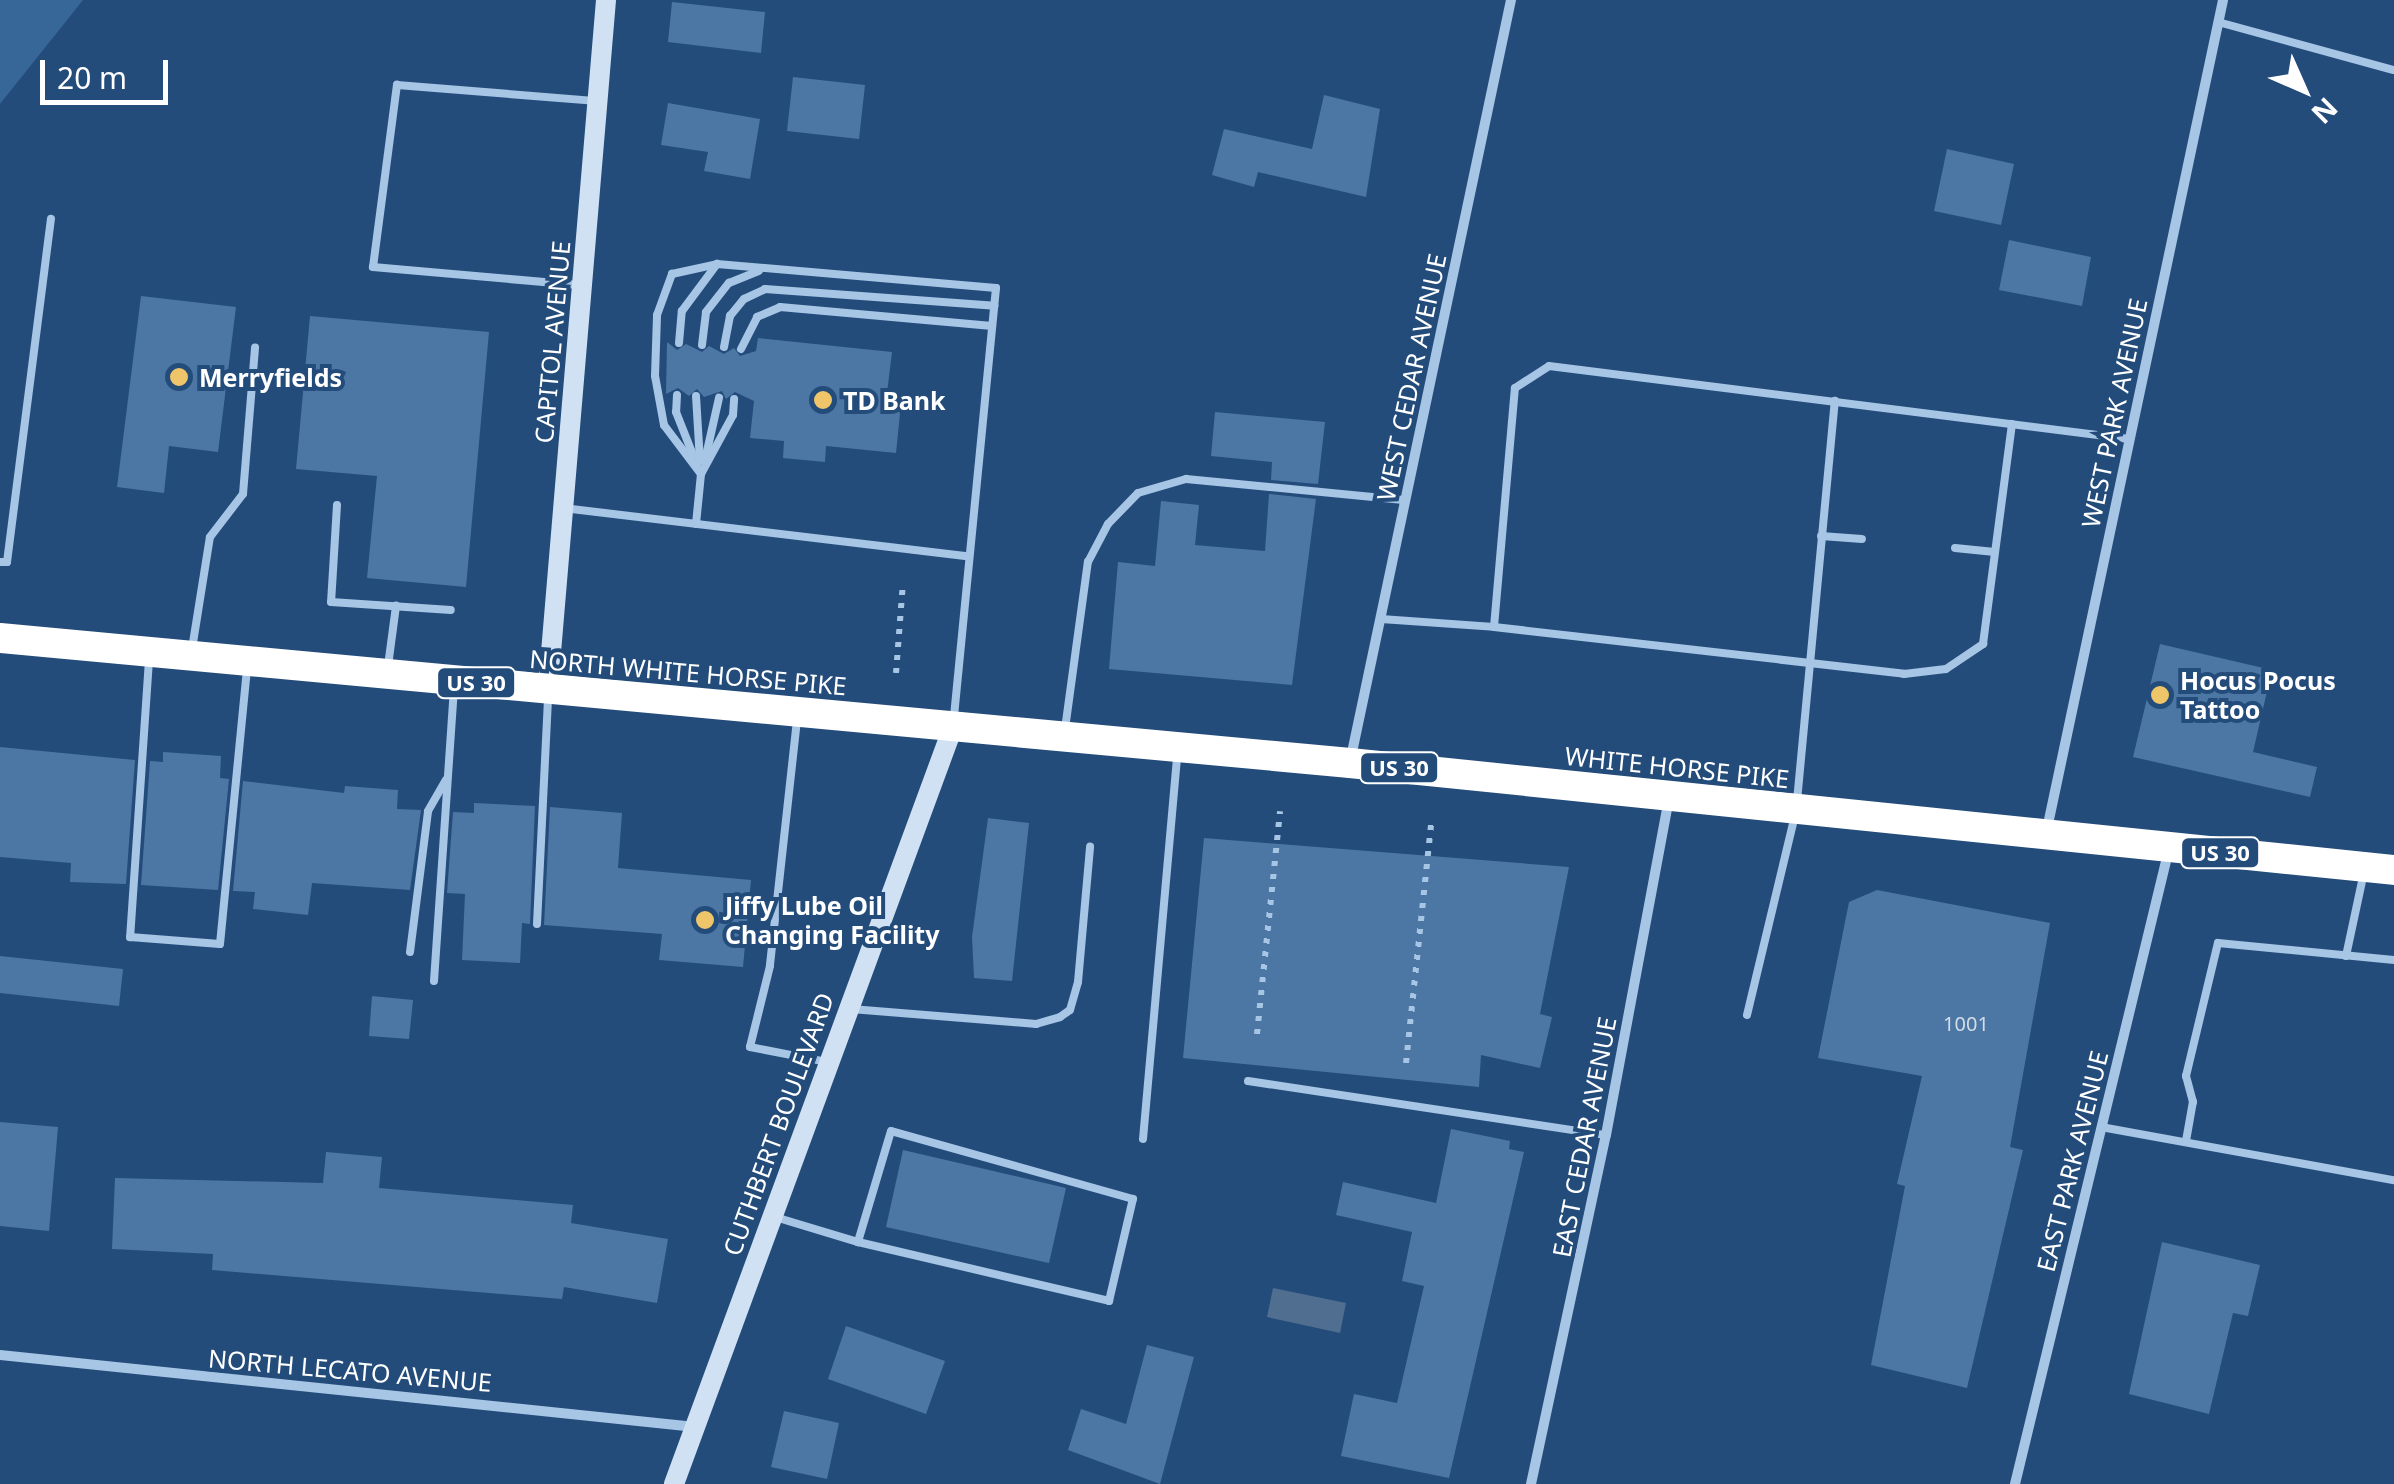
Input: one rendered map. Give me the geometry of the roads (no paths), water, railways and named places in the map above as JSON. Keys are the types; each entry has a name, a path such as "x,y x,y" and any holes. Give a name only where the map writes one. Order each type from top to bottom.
{"highway":[{"name":"NORTH WHITE HORSE PIKE","path":"0,638 953,727"},
{"name":"WHITE HORSE PIKE","path":"953,727 1350,763 2379,868"}],"main road":[{"name":"CAPITOL AVENUE","path":"548,688 606,0"},
{"name":"CUTHBERT BOULEVARD","path":"674,1484 953,727"}],"street":[{"name":"WEST CEDAR AVENUE","path":"1350,763 1511,0"},
{"name":"WEST PARK AVENUE","path":"2046,835 2223,0"},
{"name":"EAST CEDAR AVENUE","path":"1531,1484 1606,1135 1669,796"},
{"name":"EAST PARK AVENUE","path":"2015,1484 2169,848"},
{"name":"NORTH LECATO AVENUE","path":"0,1355 695,1427"}],"lane":[{"path":"2218,22 2394,70"},
{"path":"582,286 374,267 397,85 598,102"},
{"path":"0,562 7,562 51,219"},
{"path":"679,343 682,311 717,264"},
{"path":"701,474 664,425 658,406 657,316 672,274 717,264 996,288 953,727"},
{"path":"702,346 706,312 728,283 763,270"},
{"path":"724,348 730,316 744,299 765,289 994,306"},
{"path":"740,349 757,317 780,306 992,326"},
{"path":"190,657 210,537 243,494 255,347"},
{"path":"1494,627 1515,388 1528,374 1573,367 2129,439"},
{"path":"677,394 676,412 701,474"},
{"path":"696,396 701,474"},
{"path":"696,524 701,474 718,398"},
{"path":"701,474 734,414 734,400"},
{"path":"1747,1014 1796,810 1835,401"},
{"path":"1381,619 1494,627 1904,674 1946,669 1967,659 1983,644 2012,424"},
{"path":"1065,736 1088,562 1108,524 1138,493 1186,479 1406,500"},
{"path":"336,505 331,602 451,610"},
{"path":"563,508 967,556"},
{"path":"1822,536 1862,539"},
{"path":"1956,548 1995,552"},
{"path":"387,676 396,606"},
{"path":"150,654 130,937 220,944 247,662"},
{"path":"434,981 454,682"},
{"path":"537,924 550,750 548,688"},
{"path":"798,712 770,966 750,1047 827,1062"},
{"path":"1143,1139 1178,747"},
{"path":"410,952 428,811 448,776"},
{"path":"847,1008 1036,1024 1060,1017 1070,1010 1078,982 1090,847"},
{"path":"2346,956 2379,868"},
{"path":"2186,1140 2193,1102 2186,1076 2218,943 2394,960"},
{"path":"1248,1081 1606,1135"},
{"path":"2101,1127 2394,1180"},
{"path":"771,1216 858,1242 1109,1302 1133,1199 891,1131 858,1242"}],"place":[{"name":"Merryfields","path":"179,377"},
{"name":"TD Bank","path":"823,400"},
{"name":"Hocus Pocus Tattoo","path":"2160,695"},
{"name":"Jiffy Lube Oil Changing Facility","path":"705,920"}]}
